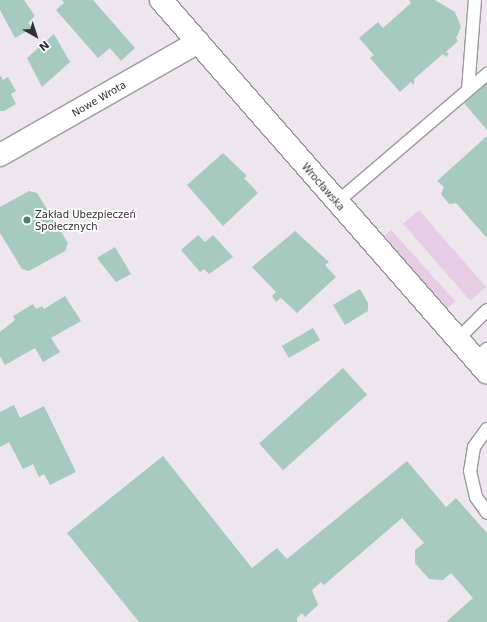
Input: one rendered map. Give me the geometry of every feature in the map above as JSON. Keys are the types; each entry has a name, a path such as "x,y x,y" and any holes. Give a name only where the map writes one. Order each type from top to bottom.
{"street":[{"name":"Wrocławska","path":"161,0 336,203 457,340 483,360"},
{"name":"Nowe Wrota","path":"0,155 198,42"}],"lane":[{"path":"468,90 475,0"},
{"path":"336,203 487,74"},
{"path":"457,340 487,310"},
{"path":"487,430 474,447 470,471 476,497 487,513"}],"shaded area":[{"path":"419,210 486,287 470,301 403,224"},
{"path":"391,230 455,301 447,309 383,237"}],"building":[{"path":"0,0 24,0 35,16 28,23 32,28 15,38 0,10"},
{"path":"62,0 93,0 135,48 121,61 110,48 98,58 56,10 64,3"},
{"path":"409,0 435,0 455,12 461,27 456,38 458,41 446,52 449,54 446,57 443,54 414,79 414,85 411,82 400,92 370,58 374,55 359,38 378,22 383,28 411,3"},
{"path":"54,34 70,62 42,87 27,58"},
{"path":"0,75 3,80 8,77 16,91 11,94 16,104 4,111 0,111"},
{"path":"487,83 487,130 464,103"},
{"path":"487,136 487,238 456,203 449,204 441,194 444,187 437,181"},
{"path":"223,153 247,176 244,178 258,193 223,226 187,185"},
{"name":"Zakład Ubezpieczeń Społecznych","path":"29,191 37,193 68,243 65,251 29,271 22,269 0,233 0,207"},
{"path":"295,231 329,262 325,265 336,277 297,313 281,298 276,302 272,296 276,292 252,267"},
{"path":"198,235 205,242 213,235 233,257 209,274 204,269 200,272 181,250"},
{"path":"115,247 131,274 116,282 97,258"},
{"path":"360,289 368,303 368,311 345,325 333,305"},
{"path":"65,296 81,321 51,338 60,352 43,362 35,348 5,365 0,356 0,332 15,320 13,316 33,304 36,309 42,306 44,309"},
{"path":"313,328 320,340 289,358 282,346"},
{"path":"343,368 367,395 283,470 259,444"},
{"path":"14,405 20,418 44,406 76,472 50,485 44,474 39,477 33,464 23,469 9,442 0,447 0,412"},
{"path":"163,456 252,568 277,548 287,559 407,461 446,507 456,498 487,533 487,622 446,622 473,598 451,573 443,580 429,579 415,563 415,550 424,543 402,518 324,585 321,582 312,590 318,605 305,617 302,613 297,618 297,622 139,622 67,533"}],"place":[{"name":"Zakład Ubezpieczeń Społecznych","path":"27,220"}]}
